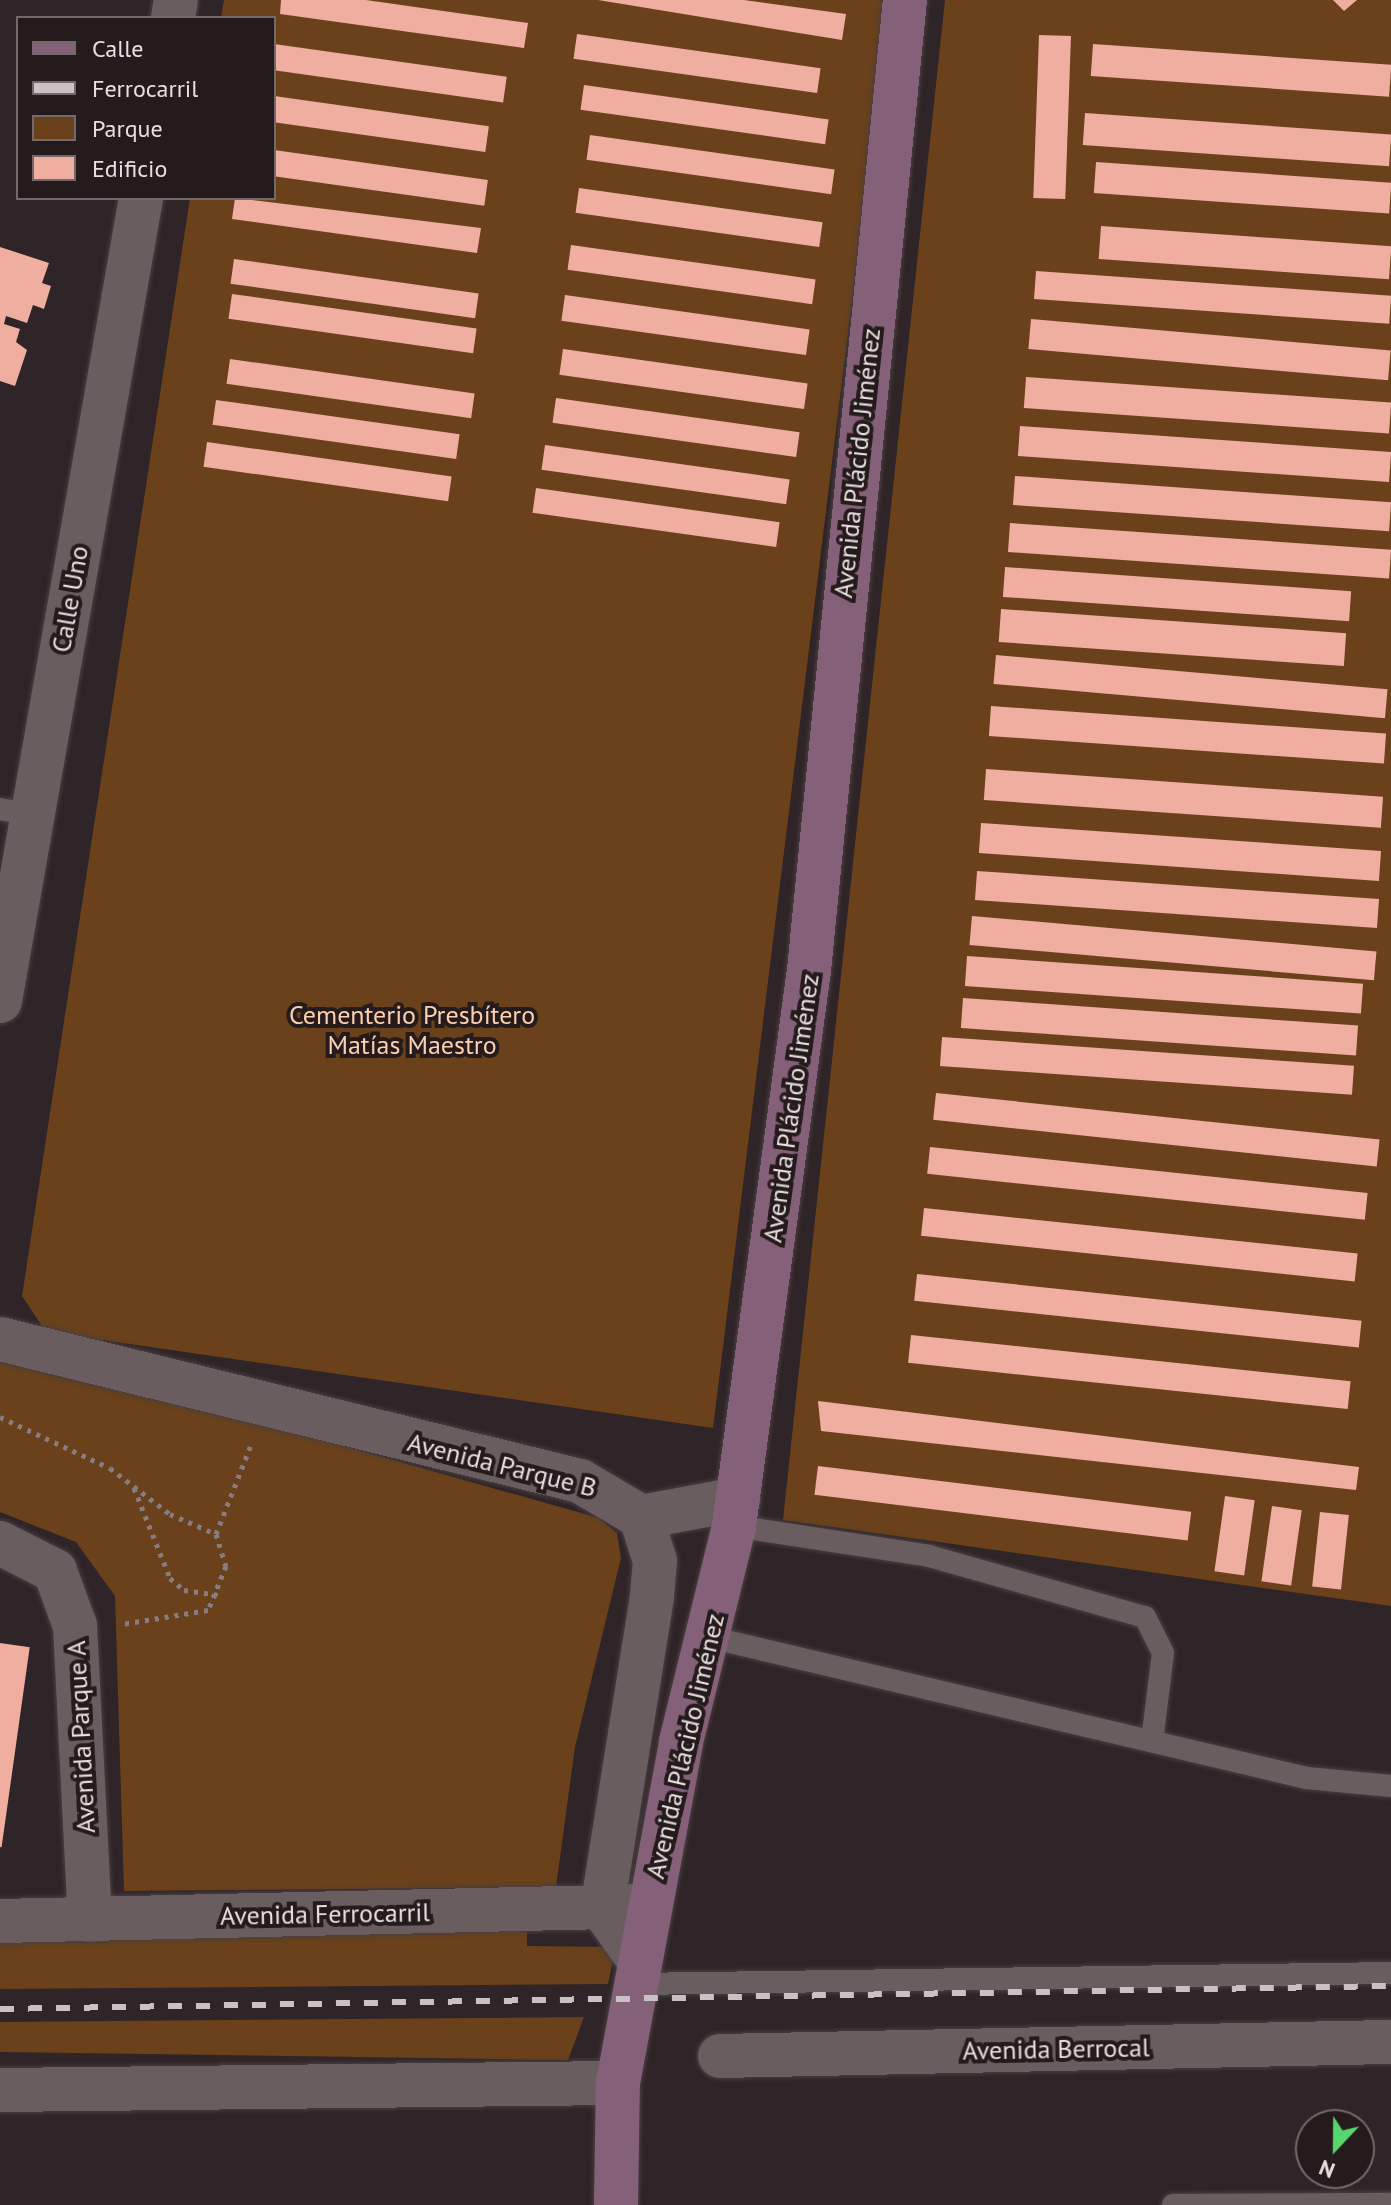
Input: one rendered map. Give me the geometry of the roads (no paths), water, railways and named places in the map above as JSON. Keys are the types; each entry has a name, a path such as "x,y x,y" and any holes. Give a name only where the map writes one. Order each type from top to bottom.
{"main road":[{"name":"Avenida Plácido Jiménez","path":"616,2205 618,2083 650,1906 736,1512 809,970 905,0"}],"street":[{"name":"Calle Uno","path":"0,1001 16,812 141,200"},
{"name":"Avenida Parque B","path":"0,1339 580,1481 641,1517"},
{"path":"637,1972 602,1908 652,1597 655,1561 641,1517 736,1512"},
{"name":"Avenida Parque A","path":"0,1543 55,1571 75,1626 90,1920"},
{"name":"Avenida Ferrocarril","path":"0,1921 650,1906"},
{"name":"Avenida Berrocal","path":"720,2056 1391,2042"},
{"path":"0,2090 618,2083"}],"lane":[{"path":"736,1512 929,1556 1145,1617 1163,1653 1152,1741"},
{"path":"709,1637 1307,1778 1391,1786"},
{"path":"637,1972 1391,1973"},
{"path":"1173,2205 1391,2204"}],"railway":[{"path":"0,2009 1391,1986"}],"park label":[{"name":"Cementerio Presbítero Matías Maestro","path":"412,1030"}]}
